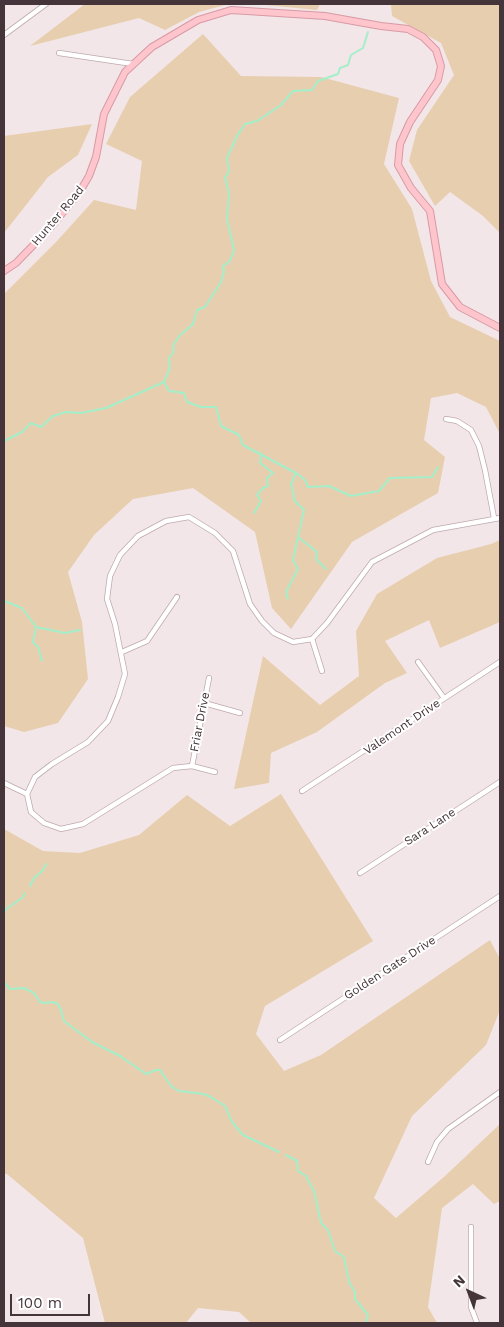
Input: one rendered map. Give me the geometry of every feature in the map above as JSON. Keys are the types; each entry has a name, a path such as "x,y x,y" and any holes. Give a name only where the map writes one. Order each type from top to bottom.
{"street":[{"path":"4,35 46,4"},
{"name":"Hunter Road","path":"4,271 16,263 50,228 79,193 89,176 96,157 104,114 125,72 152,47 198,20 231,7 325,16 381,26 408,28 423,37 436,50 441,66 438,80 410,122 400,144 398,164 411,188 430,211 442,284 460,307 500,328"},
{"path":"59,52 133,64"},
{"path":"446,419 457,421 471,430 479,446 494,518"},
{"path":"215,772 192,766 173,768 83,824 61,829 44,823 31,812 27,794 35,777 88,742 108,722 118,698 125,674 122,652 108,600 110,576 120,555 138,536 166,521 189,517 215,533 233,551 250,604 262,621 274,633 293,642 312,639 327,623 372,562 433,530 500,518"},
{"path":"122,652 147,642 177,597"},
{"path":"312,639 322,671"},
{"path":"418,662 444,698"},
{"name":"Valemont Drive","path":"302,791 500,662"},
{"name":"Friar Drive","path":"192,766 208,678"},
{"path":"204,703 240,713"},
{"name":"Sara Lane","path":"360,873 500,782"},
{"path":"4,783 27,794"},
{"name":"Golden Gate Drive","path":"280,1040 500,896"},
{"path":"428,1162 437,1142 448,1130 500,1092"},
{"path":"471,1227 471,1307 477,1323"}],"shaded area":[{"path":"85,4 229,4 199,12 165,30 139,18 30,46"},
{"path":"255,4 320,4 317,10"},
{"path":"391,4 500,4 500,233 483,216 450,192 435,206 409,161 417,130 454,75 441,43 392,16"},
{"path":"203,34 241,76 321,77 399,98 384,164 412,209 431,281 450,317 500,341 500,434 486,407 457,393 431,398 424,440 445,457 438,493 352,542 291,629 272,608 255,532 193,488 133,499 94,535 68,572 82,622 88,679 58,723 24,732 4,726 4,294 57,241 94,200 136,210 142,161 106,144 130,97"},
{"path":"92,124 78,155 48,177 4,233 4,136"},
{"path":"500,540 500,622 440,648 429,620 385,641 407,673 385,683 317,732 271,753 269,783 234,789 263,656 320,705 359,676 356,631 377,594 437,558"},
{"path":"281,794 373,941 265,1006 256,1034 284,1071 321,1055 490,940 500,959 500,1010 486,1045 412,1116 374,1198 396,1218 445,1176 500,1124 500,1201 494,1204 473,1184 442,1208 428,1307 437,1323 251,1323 239,1312 198,1308 186,1323 105,1323 83,1238 7,1174 4,1174 4,829 43,851 80,853 139,835 187,795 230,826"}],"waterway":[{"path":"4,441 22,432 31,423 41,427 53,416 66,412 81,413 106,408 164,382 170,368 169,358 173,353 174,344 180,335 193,324 197,310 205,307 221,282 224,272 223,266 230,261 234,250 227,219 229,193 225,178 229,171 227,158 237,136 245,124 257,121 281,105 293,91 312,90 318,81 338,74 340,68 348,65 351,55 363,48 368,32"},
{"path":"164,382 169,391 184,393 187,402 201,407 216,407 221,426 239,435 243,445 296,473 291,484 295,501 304,510 293,560 298,569 286,592 288,599"},
{"path":"254,513 261,501 257,495 263,488 268,486 267,478 273,473 260,463 261,453"},
{"path":"296,473 305,480 308,487 329,486 351,496 379,491 390,478 432,477 438,467"},
{"path":"298,537 317,552 316,559 326,569"},
{"path":"4,601 22,608 36,627 33,642 38,647 42,661"},
{"path":"36,627 65,633 80,630"},
{"path":"30,886 46,864"},
{"path":"4,913 6,909 22,898 25,893"},
{"path":"4,982 10,989 24,988 34,993 40,1002 58,1004 64,1021 92,1042 120,1056 146,1074 160,1070 171,1086 179,1091 204,1094 211,1097 225,1106 232,1122 243,1135 279,1152"},
{"path":"286,1155 297,1161 298,1171 306,1176 314,1191 321,1223 328,1230 335,1251 344,1257 349,1282 355,1292 355,1299 368,1315 366,1323"}]}
